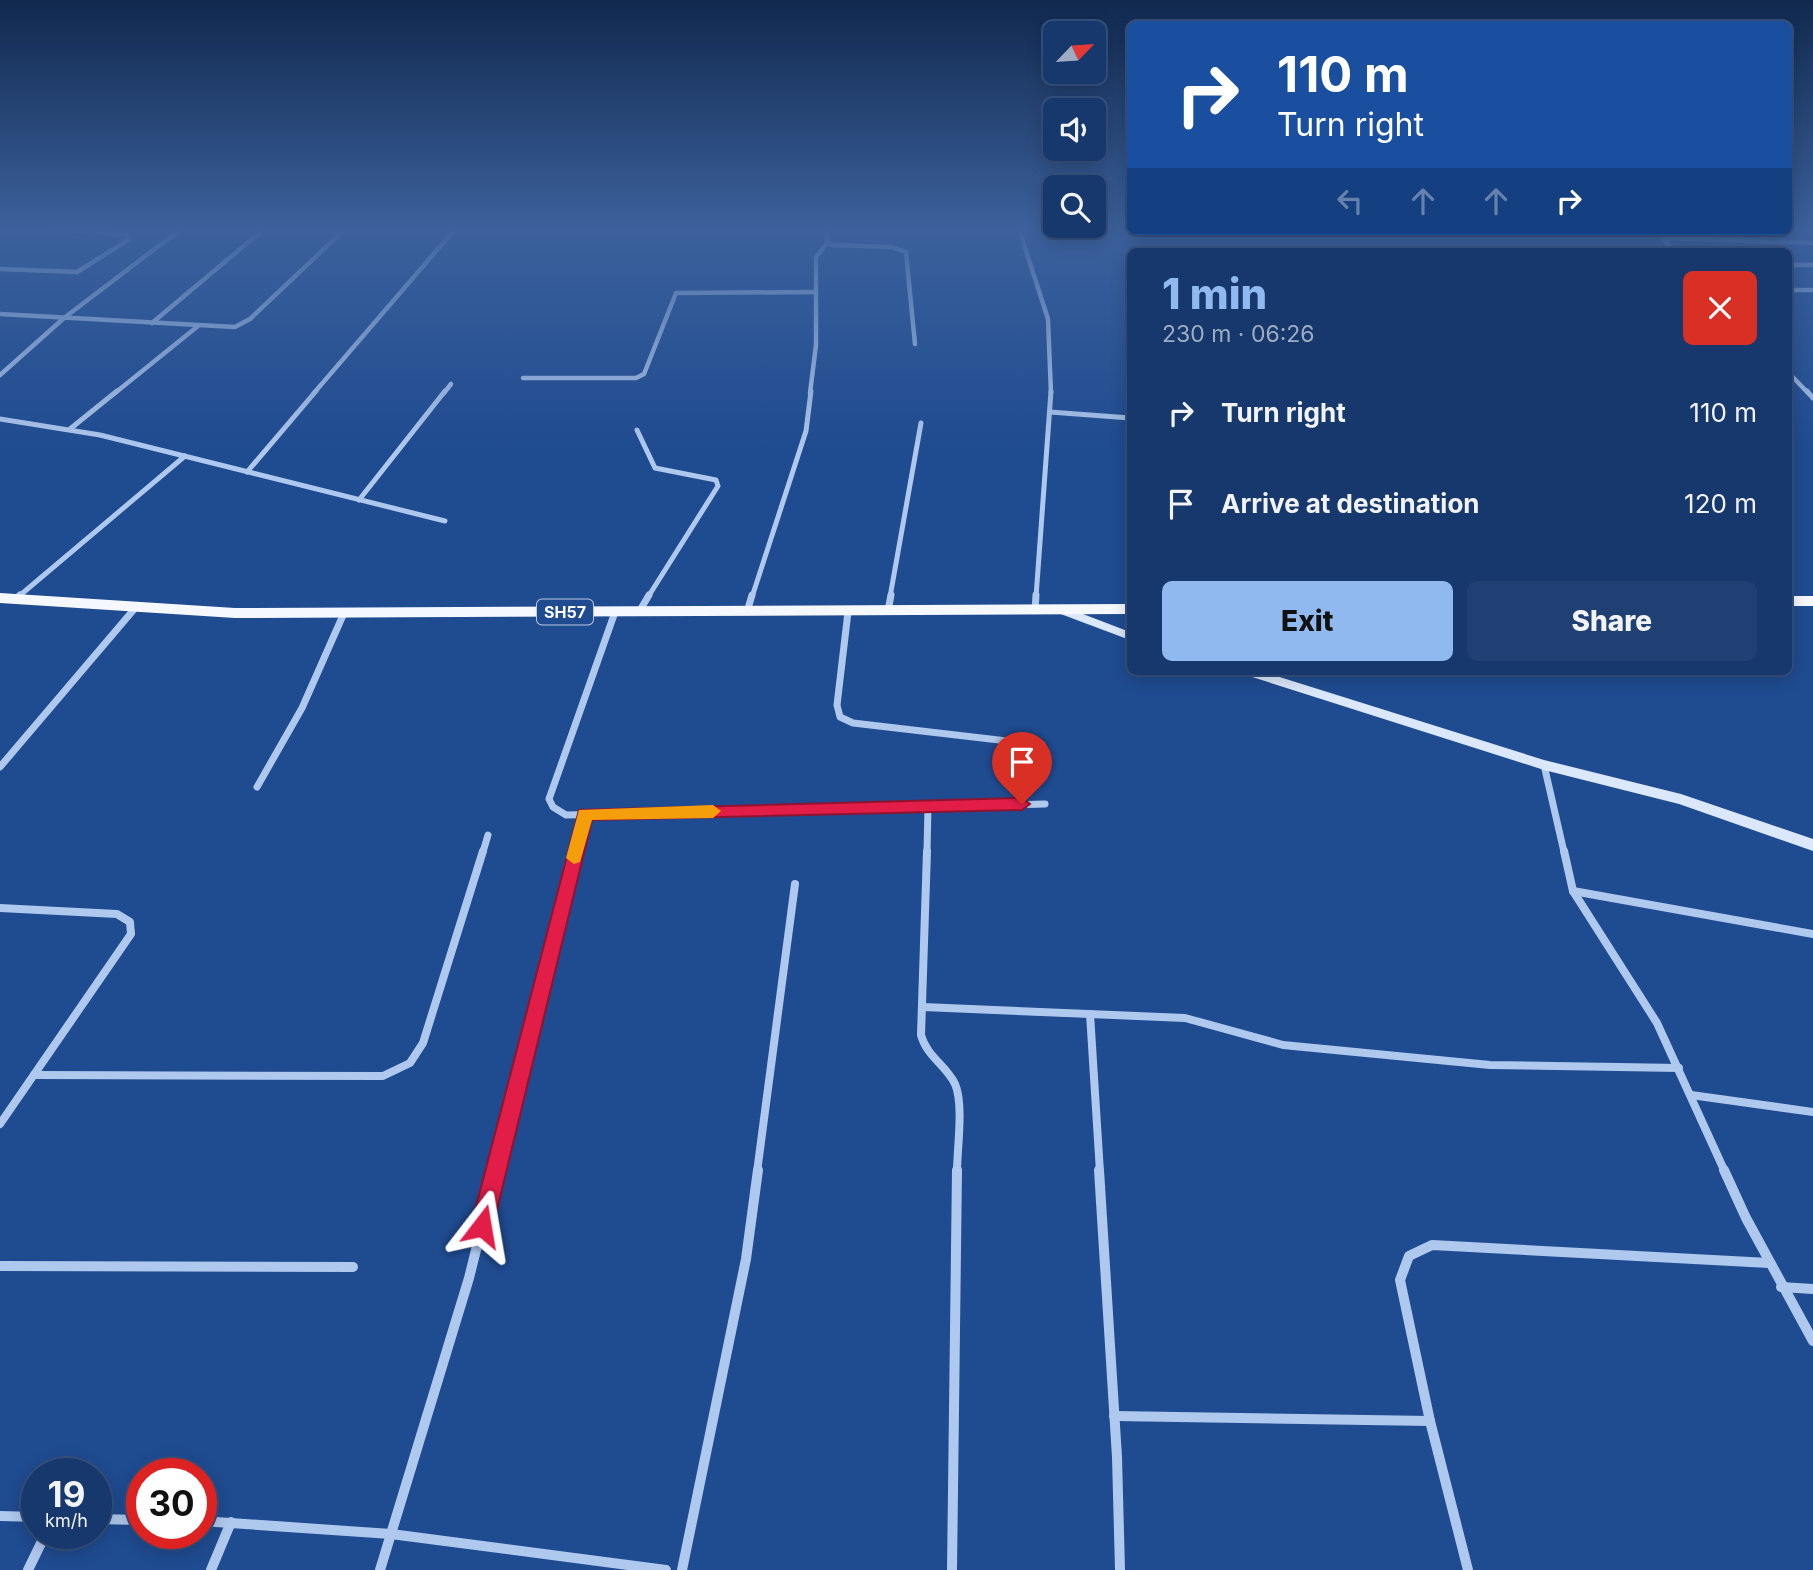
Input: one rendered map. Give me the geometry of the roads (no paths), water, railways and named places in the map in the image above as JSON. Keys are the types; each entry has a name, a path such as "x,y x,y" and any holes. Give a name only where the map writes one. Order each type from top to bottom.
{"main road":[{"name":"SH57","path":"8,599 234,613 1127,609"},
{"path":"1792,601 1813,601"}],"street":[{"path":"0,375 85,302"},
{"path":"152,323 177,302"},
{"path":"0,314 227,327 243,323 265,302"},
{"path":"247,472 392,302"},
{"path":"523,378 636,378 644,374 672,302"},
{"path":"747,612 803,448 816,345 815,302"},
{"path":"911,302 915,344"},
{"path":"1035,610 1050,412 1050,331 1044,302"},
{"path":"70,429 198,326"},
{"path":"1792,376 1813,398"},
{"path":"359,500 451,384"},
{"path":"1050,412 1127,418"},
{"path":"0,419 70,429 445,521"},
{"path":"888,612 921,422"},
{"path":"638,430 654,468 709,478 716,480 718,486 639,612"},
{"path":"8,599 185,456"},
{"path":"0,767 136,607"},
{"path":"1062,610 1127,635"},
{"path":"257,787 302,708 344,612"},
{"path":"615,612 549,799 552,807 566,815 1045,804"},
{"path":"848,612 837,705 840,716 853,723 1042,745"},
{"path":"1259,675 1544,765 1681,799 1813,845"},
{"path":"1544,765 1573,891 1643,998 1679,1068 1769,1263 1813,1341"},
{"path":"928,806 923,1048 928,1058 948,1072 958,1094 952,1570"},
{"path":"380,1570 470,1278 585,814"},
{"path":"34,1075 383,1076 410,1063 423,1043 488,835"},
{"path":"682,1570 746,1259 795,884"},
{"path":"1573,891 1813,934"},
{"path":"0,908 117,914 130,922 131,934 0,1125"},
{"path":"923,1007 1185,1018 1283,1045 1490,1065 1679,1068"},
{"path":"1090,1013 1114,1416 1120,1570"},
{"path":"1691,1095 1813,1112"},
{"path":"1468,1570 1430,1420 1400,1280 1401,1264 1412,1250 1432,1245 1769,1263"},
{"path":"0,1266 353,1267"},
{"path":"1782,1287 1813,1289"},
{"path":"1114,1416 1430,1420"},
{"path":"0,1516 21,1517"},
{"path":"217,1522 391,1534 582,1565 666,1570"},
{"path":"211,1570 231,1522"},
{"path":"28,1570 38,1549"}]}
